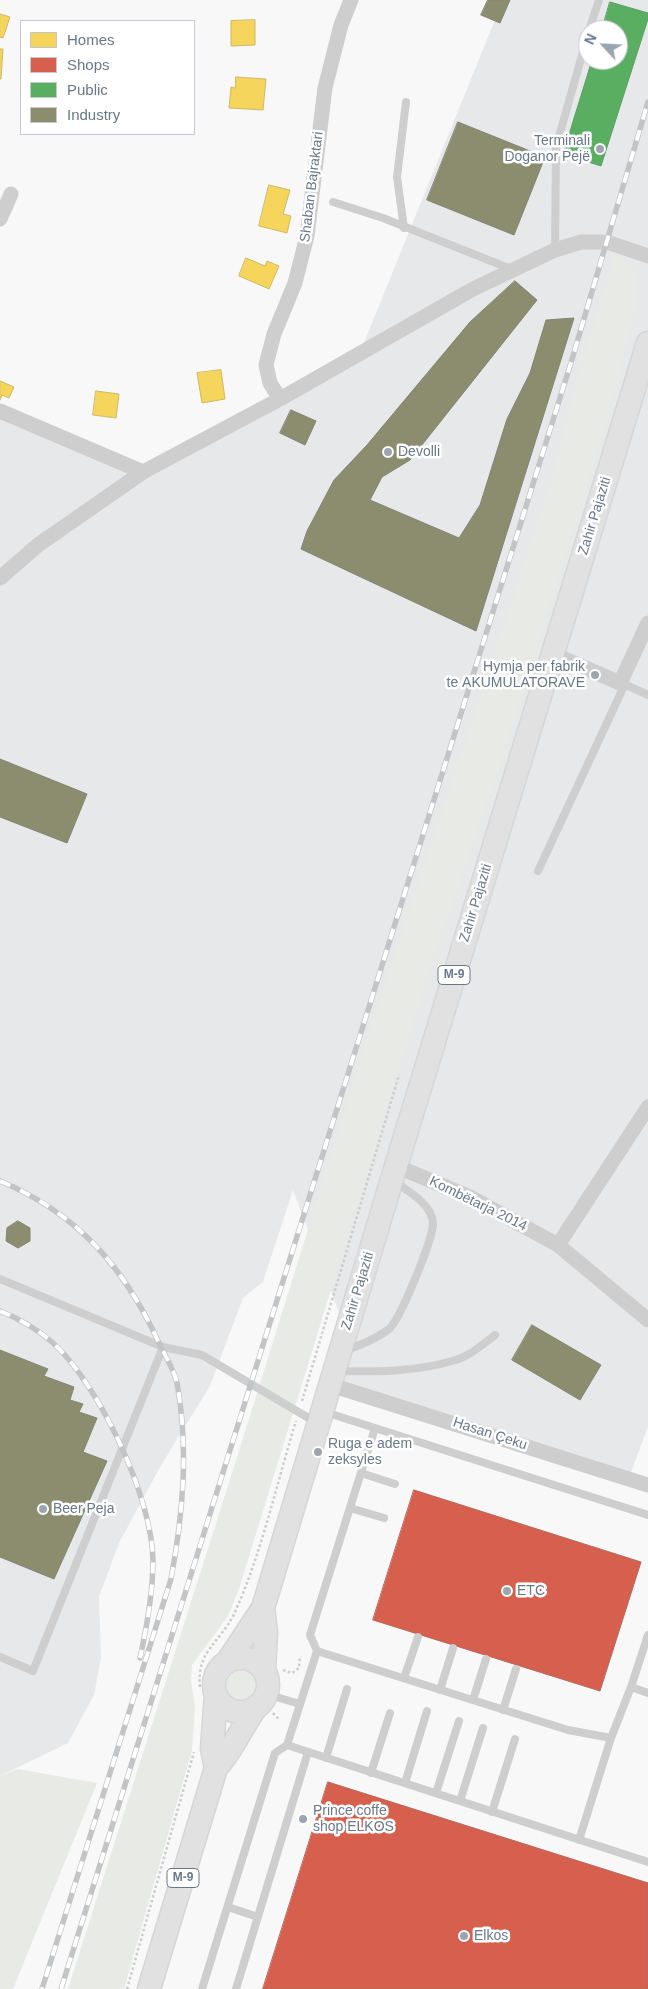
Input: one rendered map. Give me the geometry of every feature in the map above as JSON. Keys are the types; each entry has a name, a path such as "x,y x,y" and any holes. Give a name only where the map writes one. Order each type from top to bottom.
{"main road":[{"name":"Zahir Pajaziti","path":"228,1661 264,1608 394,1172 648,343"},
{"name":"Zahir Pajaziti","path":"264,1608 272,1667"},
{"path":"228,1661 235,1658 250,1659 272,1667"},
{"name":"M-9","path":"216,1768 212,1749 208,1693 221,1666 228,1661"},
{"name":"M-9","path":"149,1989 216,1768 228,1755 238,1734 265,1704 267,1680 272,1667"},
{"path":"208,1693 225,1708 233,1711 248,1711 265,1704"}],"street":[{"name":"Shaban Bajraktari","path":"280,399 270,383 266,365 274,334 295,282 307,236 325,88 341,25 351,0"},
{"path":"0,219 11,194"},
{"path":"0,578 61,527 143,472 280,399 473,289 555,250 581,242 607,242 648,256"},
{"path":"0,411 143,472"},
{"path":"553,654 623,684 648,623"},
{"path":"558,1245 648,1107"},
{"name":"Kombëtarja 2014","path":"394,1172 472,1198 558,1245 648,1320"},
{"name":"Hasan Çeku","path":"335,1370 648,1486"}],"lane":[{"path":"592,20 599,0"},
{"path":"555,250 556,147 578,69"},
{"path":"404,228 397,178 406,102"},
{"path":"333,202 513,270"},
{"path":"538,871 623,684 648,695"},
{"path":"335,1370 368,1342 390,1328 406,1302 424,1254 433,1223 426,1206 394,1172"},
{"path":"0,1279 163,1347 202,1355 321,1417 375,1428 648,1515"},
{"path":"335,1370 372,1372 453,1361 473,1352 495,1335"},
{"path":"0,1657 33,1671 163,1347"},
{"path":"202,1989 275,1753 287,1745 317,1651 310,1634 375,1428"},
{"path":"361,1473 395,1484"},
{"path":"350,1508 384,1518"},
{"path":"579,1840 611,1738 631,1687 648,1635"},
{"path":"404,1678 418,1637"},
{"path":"440,1690 453,1648"},
{"path":"317,1651 587,1736 611,1738"},
{"path":"473,1700 486,1658"},
{"path":"503,1710 516,1669"},
{"path":"631,1687 648,1693"},
{"path":"326,1758 347,1690"},
{"path":"265,1704 300,1704"},
{"path":"405,1783 427,1711"},
{"path":"372,1773 390,1713"},
{"path":"436,1793 459,1721"},
{"path":"460,1801 483,1728"},
{"path":"492,1812 515,1739"},
{"path":"287,1745 648,1862"},
{"path":"236,1989 308,1752"},
{"path":"228,1907 258,1917"}],"path":[{"path":"301,1404 400,1075"},
{"path":"208,1693 198,1673 201,1663 235,1613 251,1568 298,1413"},
{"path":"272,1667 292,1673 298,1668 300,1656"},
{"path":"265,1704 280,1720"},
{"path":"127,1989 196,1746"}],"shaded area":[{"path":"503,0 648,0 648,1427 628,1480 331,1385 346,1331 293,1190 263,1282 243,1298 210,1386 160,1467 119,1543 99,1597 101,1657 94,1695 68,1743 0,1776 0,411 143,472 359,355"},
{"path":"615,254 637,271 636,305 604,432 503,756 433,958 239,1589 228,1616 192,1665 191,1681 195,1708 192,1750 124,1989 68,1989 239,1451 381,995 548,492 581,366"},
{"path":"241,1670 252,1674 256,1685 252,1696 241,1700 230,1696 226,1685 230,1674"},
{"path":"18,1769 97,1783 13,1989 0,1989 0,1776"}],"building: Homes":[{"path":"0,14 10,17 3,38 0,37"},
{"path":"255,20 255,45 231,46 231,21"},
{"path":"0,49 3,49 1,79 0,79"},
{"path":"236,77 266,79 263,110 229,108 231,87 235,88"},
{"path":"269,185 290,190 283,214 291,216 287,233 259,226"},
{"path":"246,258 265,266 267,261 279,266 269,289 239,276"},
{"path":"221,370 225,399 202,403 197,373"},
{"path":"0,381 14,387 9,398 2,395 0,400"},
{"path":"96,391 119,394 116,418 93,415"}],"building: Shops":[{"name":"ETC","path":"414,1490 641,1562 600,1691 373,1620"},
{"name":"Elkos","path":"328,1782 648,1883 648,1989 263,1989"}],"building: Public":[{"path":"610,2 648,13 648,19 601,166 563,154 589,70 628,70 628,20 605,20"}],"building: Industry":[{"path":"488,0 510,0 500,23 481,15"},
{"path":"458,122 545,157 514,235 427,200"},
{"name":"Devolli","path":"515,281 537,300 410,460 382,477 370,500 459,538 480,505 507,419 530,373 546,320 574,318 476,631 301,549 307,531 334,480 367,445 470,322"},
{"path":"291,410 316,421 305,445 280,433"},
{"path":"0,759 87,794 67,843 0,817"},
{"path":"18,1221 30,1228 30,1241 18,1248 6,1241 7,1228"},
{"path":"532,1325 601,1365 580,1400 512,1360"},
{"name":"Beer Peja","path":"0,1350 48,1369 44,1376 74,1387 70,1400 83,1404 79,1412 97,1418 83,1452 107,1461 54,1579 0,1557"}],"railway":[{"path":"61,1989 570,366 648,102"},
{"path":"0,1181 28,1194 75,1226 95,1245 130,1289 145,1314 174,1372 181,1408 183,1432 184,1457 181,1506 171,1579 42,1989"},
{"path":"0,1311 20,1320 40,1333 52,1342 70,1361 104,1413 120,1443 133,1474 150,1534 153,1560 149,1609 140,1658"}],"place":[{"name":"Terminali Doganor Pejë","path":"600,149"},
{"name":"Devolli","path":"388,452"},
{"name":"Hymja per fabrik te AKUMULATORAVE","path":"595,675"},
{"name":"Ruga e adem zeksyles","path":"318,1452"},
{"name":"Beer Peja","path":"43,1509"},
{"name":"ETC","path":"507,1591"},
{"name":"Prince coffe shop ELKOS","path":"303,1819"},
{"name":"Elkos","path":"464,1936"}]}
